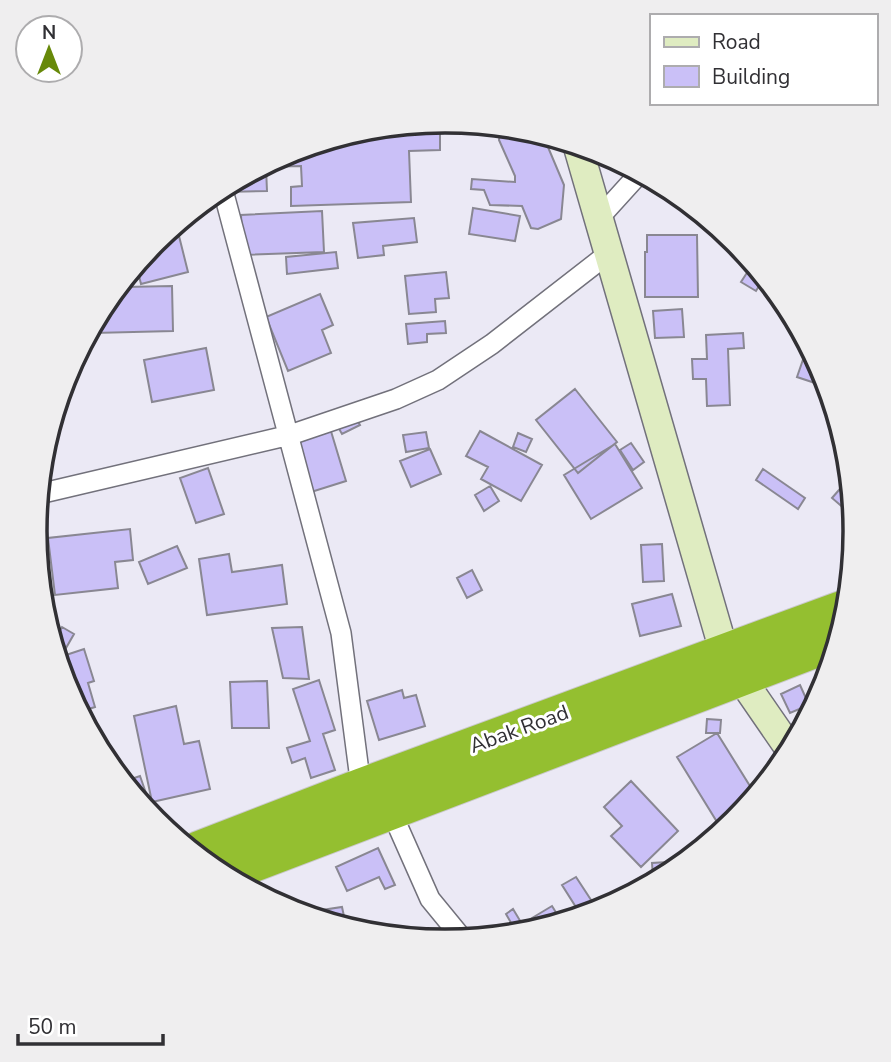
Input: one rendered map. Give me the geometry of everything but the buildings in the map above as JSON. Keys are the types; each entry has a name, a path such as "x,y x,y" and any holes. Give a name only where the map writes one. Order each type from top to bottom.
{"highway":[{"name":"Abak Road","path":"236,870 391,811 732,665 835,612"},
{"name":"Abak Road","path":"204,848 691,665 732,665 827,644"}],"street":[{"path":"581,157 732,665 784,740"},
{"path":"599,218 633,180"},
{"path":"226,199 341,633 360,787"},
{"path":"50,491 290,435 397,399 438,380 492,344 609,253"},
{"path":"391,811 430,899 454,929"}]}
